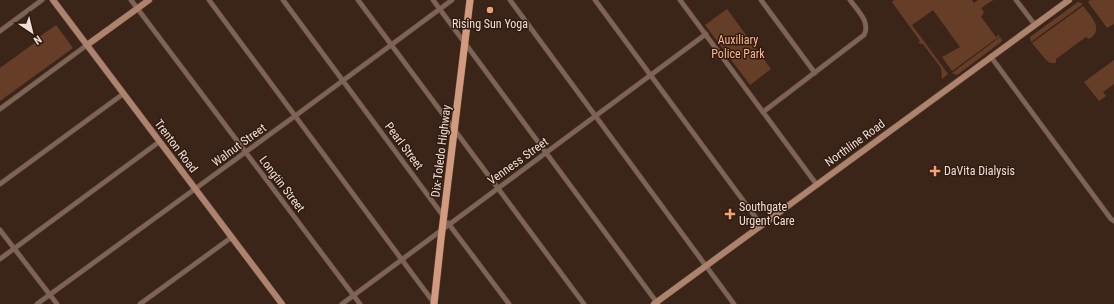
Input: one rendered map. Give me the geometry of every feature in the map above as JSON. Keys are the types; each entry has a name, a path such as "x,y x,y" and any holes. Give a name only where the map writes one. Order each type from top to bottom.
{"main road":[{"name":"Trenton Road","path":"53,0 282,304"},
{"path":"87,45 148,0"},
{"name":"Dix-Toledo Highway","path":"434,304 470,0"},
{"name":"Northline Road","path":"656,303 1069,0"}],"street":[{"path":"0,31 42,0"},
{"name":"Longtin Street","path":"131,0 360,304"},
{"path":"209,0 434,304"},
{"name":"Pearl Street","path":"283,0 509,304"},
{"path":"358,0 584,304"},
{"path":"433,0 656,303"},
{"name":"Walnut Street","path":"37,304 452,0"},
{"path":"510,0 734,304"},
{"path":"595,0 762,226"},
{"path":"680,0 817,185"},
{"path":"761,0 815,73"},
{"path":"762,112 862,38 866,33 867,27 865,22 850,0"},
{"path":"1016,0 1035,25"},
{"name":"Venness Street","path":"342,304 706,34"},
{"path":"0,108 87,45"},
{"path":"992,57 1111,219 1114,221"},
{"path":"0,184 123,94"},
{"path":"0,259 159,142"},
{"path":"0,230 57,304"},
{"path":"140,304 232,237"}],"green space":[{"path":"894,0 972,0 974,3 978,0 993,0 981,8 984,12 981,17 996,37 998,35 1000,36 952,71 942,57 960,47 933,10 912,25 948,74 942,79 941,68 923,44 918,43 920,41 892,2"},
{"path":"1090,0 1114,0 1114,24 1107,28 1088,2"},
{"path":"1078,2 1083,4 1031,42 1030,37"},
{"path":"1083,6 1093,18 1095,23 1096,31 1094,35 1089,39 1086,37 1056,59 1056,63 1050,63 1032,43"},
{"name":"Auxiliary Police Park","path":"727,9 771,69 750,85 705,25"},
{"path":"56,25 73,48 0,101 0,68 40,39 39,37"},
{"path":"1000,37 1002,40 1001,42 957,75 952,73"},
{"path":"1114,60 1114,84 1103,92 1106,96 1099,101 1084,82"}],"place":[{"name":"Rising Sun Yoga","path":"490,10"},
{"name":"DaVita Dialysis","path":"935,171"},
{"name":"Southgate Urgent Care","path":"730,214"}]}
